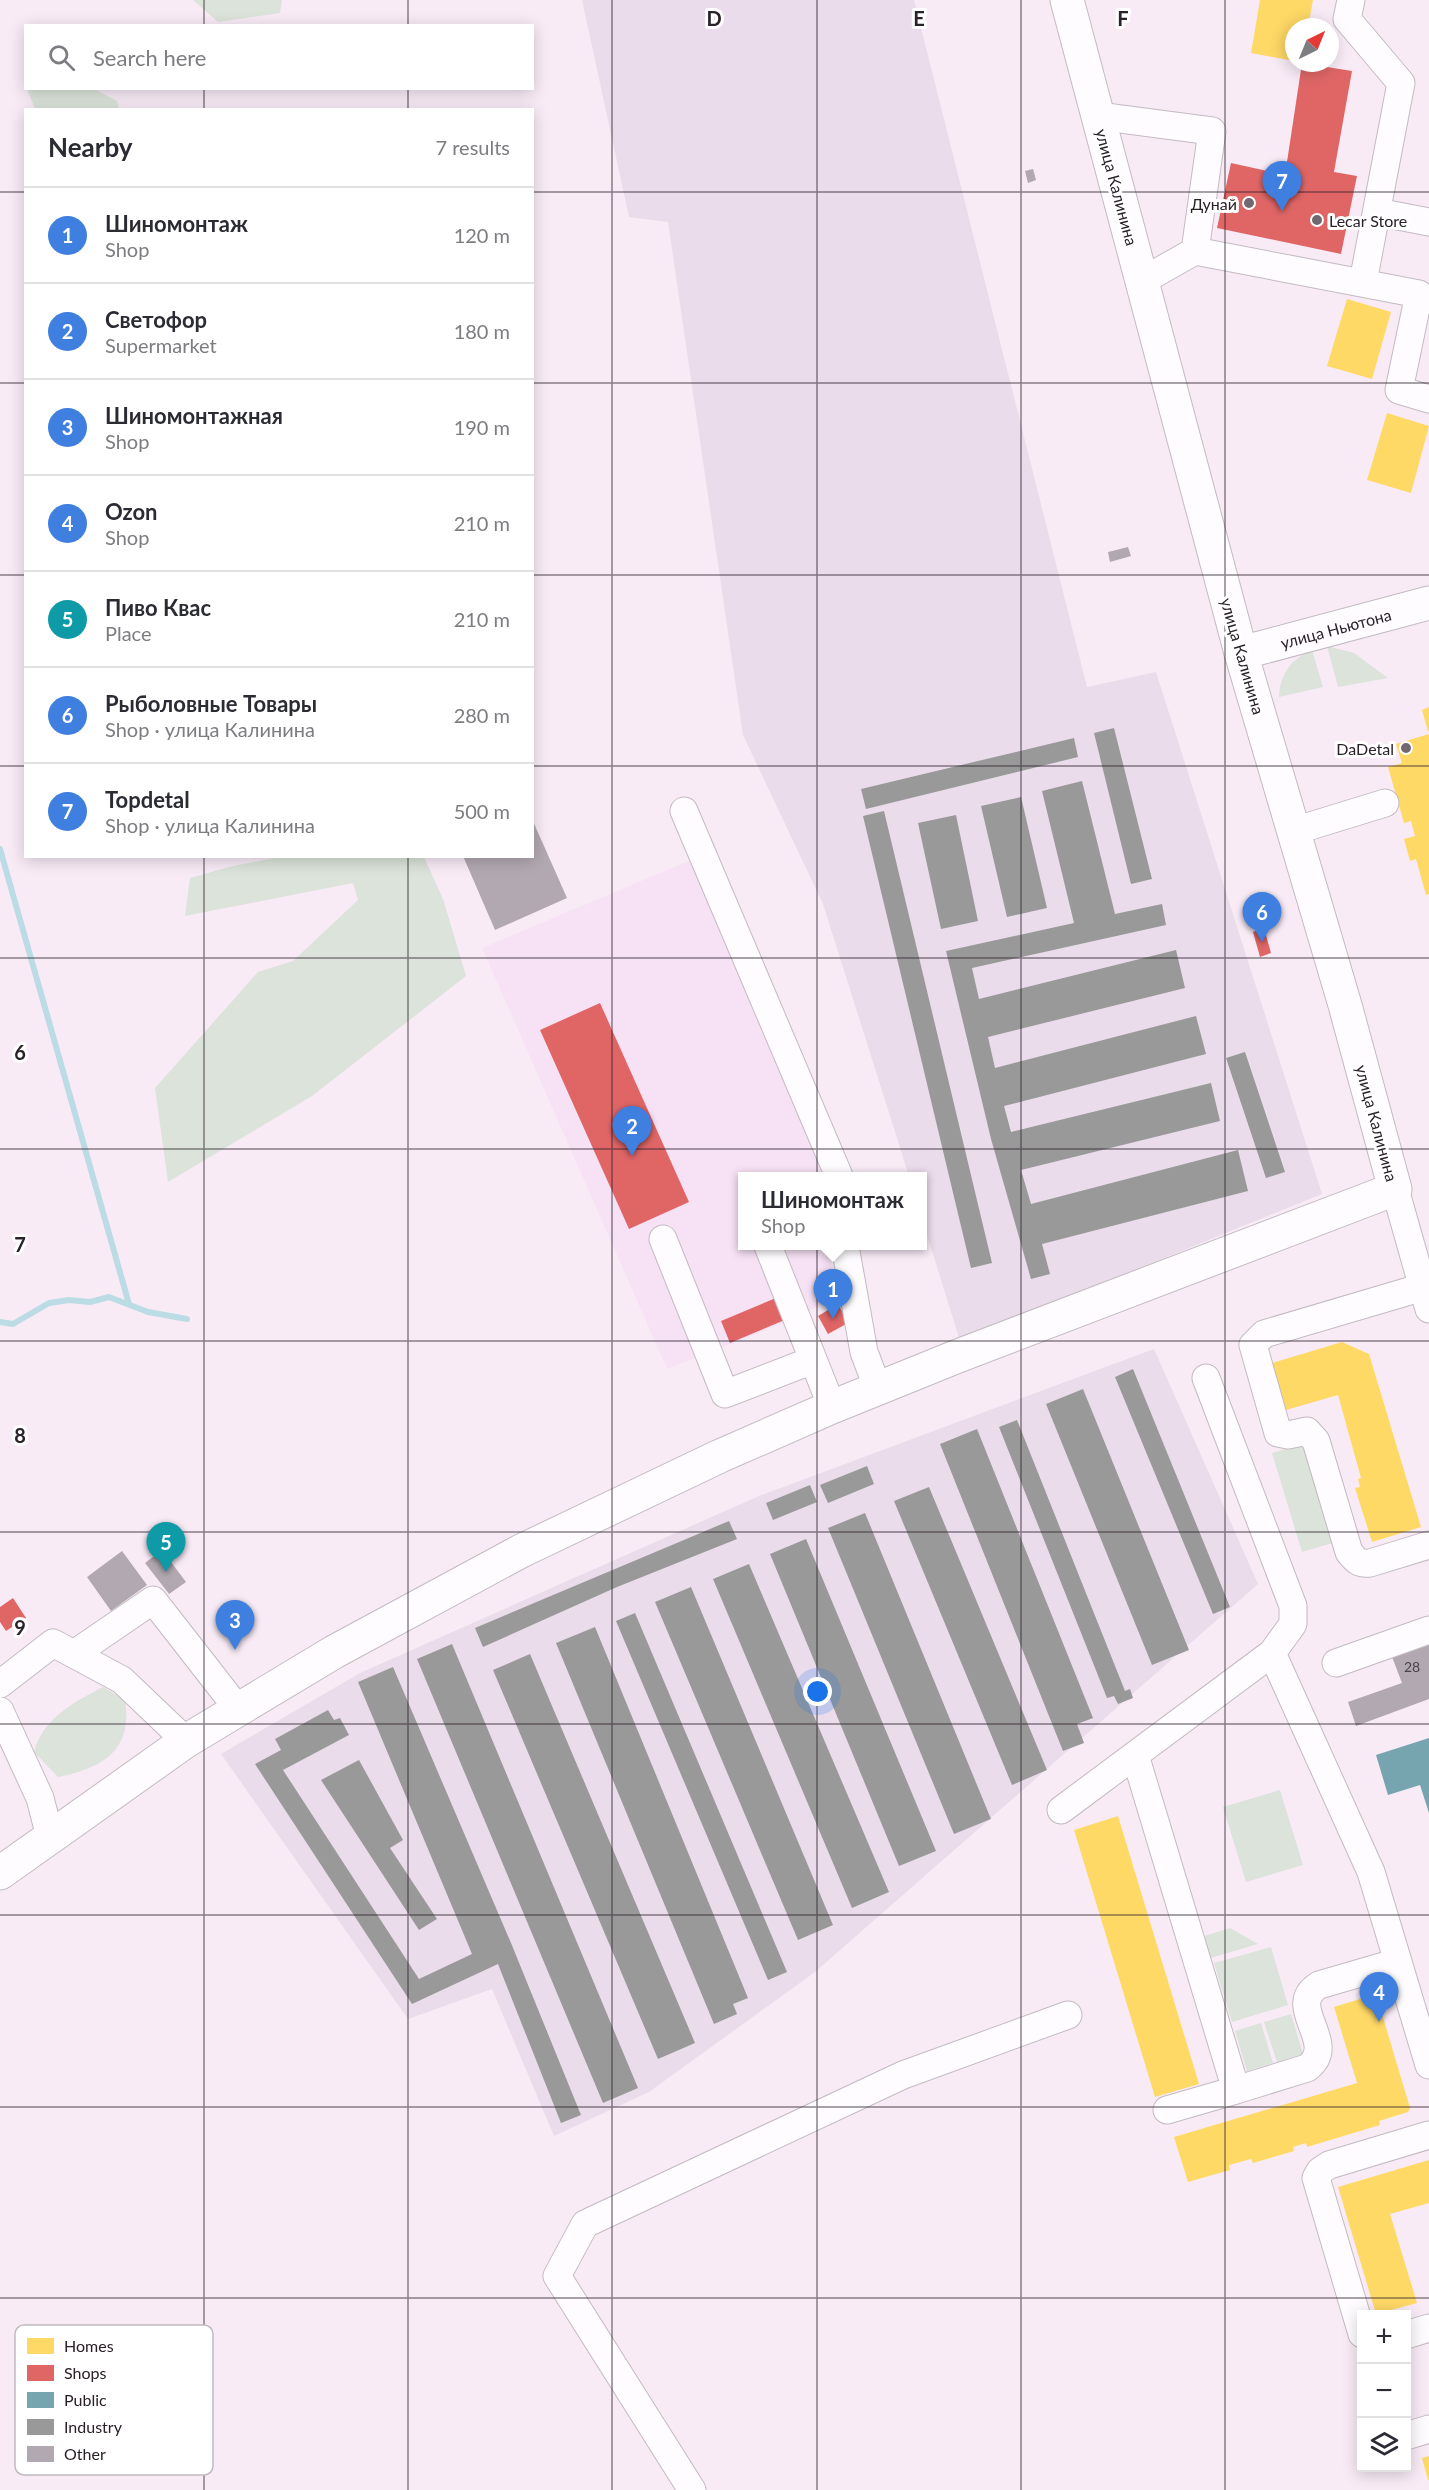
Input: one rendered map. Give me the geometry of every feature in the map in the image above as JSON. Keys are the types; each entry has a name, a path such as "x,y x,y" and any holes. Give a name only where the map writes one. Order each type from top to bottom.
{"main road":[{"name":"улица Калинина","path":"1069,2 1241,653 1395,1189"},
{"name":"улица Ньютона","path":"1241,653 1429,603"},
{"path":"0,1873 186,1741 334,1652 521,1551 720,1455 832,1407 1395,1189"}],"street":[{"path":"1351,0 1347,19 1401,83 1363,282"},
{"path":"1098,116 1212,131 1195,251"},
{"path":"1377,212 1429,222"},
{"path":"1142,281 1195,251 1419,294 1399,390 1429,399"},
{"path":"1294,831 1385,803"},
{"path":"684,811 837,1172"},
{"name":"улица Калинина","path":"1395,1189 1426,1298"},
{"path":"663,1239 725,1394 813,1360"},
{"path":"770,1250 832,1407"},
{"path":"846,1250 864,1352 878,1389"},
{"path":"1426,1298 1264,1334 1253,1345 1278,1433 1288,1435 1307,1431 1316,1442 1349,1552 1354,1560 1360,1564 1370,1563 1429,1545"},
{"path":"1061,1810 1272,1653 1293,1624 1293,1606 1206,1378"},
{"path":"74,1654 153,1600 238,1709"},
{"path":"1336,1663 1429,1630"},
{"path":"0,1684 53,1643 122,1680 186,1741"},
{"path":"1272,1653 1371,1872 1429,2065"},
{"path":"0,1711 40,1798 50,1838"},
{"path":"1135,1755 1236,2090"},
{"path":"1167,2110 1307,2068 1319,2056 1307,2008 1306,1997 1310,1990 1319,1985 1398,1962"},
{"path":"692,2490 557,2276 585,2224 903,2075 1068,2015"},
{"path":"1357,2317 1316,2178 1320,2171 1329,2165 1429,2135"},
{"path":"1411,2334 1429,2328"},
{"path":"1411,2435 1429,2429"}],"shaded area":[{"path":"193,0 282,0 280,13 218,22"},
{"path":"582,0 914,0 1087,687 1156,672 1322,1194 960,1341 927,1235 927,1172 908,1172 823,904 743,735 668,222 629,217"},
{"path":"27,90 96,90 117,101 119,108 35,108"},
{"path":"1327,646 1354,653 1388,678 1338,687"},
{"path":"1312,650 1323,687 1279,697 1284,674 1288,668 1298,658"},
{"path":"274,858 424,858 443,899 466,976 312,1096 168,1182 155,1088 258,972 293,961 358,900 353,883 185,916 190,878"},
{"path":"693,859 830,1172 738,1172 738,1250 830,1250 838,1295 796,1318 667,1369 482,948"},
{"path":"1154,1349 1258,1584 815,1972 649,2092 554,2136 492,1989 408,2019 221,1754 360,1673 759,1496"},
{"path":"1306,1443 1336,1542 1302,1552 1272,1453"},
{"path":"103,1687 125,1700 126,1718 119,1744 101,1762 58,1777 34,1752 38,1740 52,1720 61,1712"},
{"path":"1280,1790 1303,1865 1246,1882 1223,1807"},
{"path":"1230,1928 1258,1944 1207,1959 1201,1937"},
{"path":"1271,1947 1288,2005 1232,2022 1214,1963"},
{"path":"1291,2014 1303,2054 1277,2062 1264,2022"},
{"path":"1261,2023 1273,2063 1247,2071 1235,2031"}],"building: Homes":[{"path":"1260,0 1313,0 1310,18 1285,18 1285,59 1251,53"},
{"path":"1347,299 1391,312 1372,379 1327,366"},
{"path":"1387,413 1429,426 1411,493 1367,480"},
{"path":"1429,707 1429,731 1428,731 1422,710"},
{"path":"1429,734 1429,894 1426,895 1416,859 1410,861 1404,839 1415,836 1411,821 1404,823 1388,767 1402,763 1396,744"},
{"path":"1342,1342 1369,1354 1421,1527 1372,1542 1355,1488 1360,1487 1358,1479 1361,1478 1338,1395 1286,1410 1272,1363"},
{"path":"1118,1816 1199,2084 1155,2097 1074,1830"},
{"path":"1376,1994 1410,2108 1408,2112 1379,2121 1380,2125 1307,2147 1306,2143 1293,2147 1294,2151 1253,2163 1251,2159 1229,2165 1230,2170 1188,2182 1174,2137 1357,2083 1334,2007"},
{"path":"1429,2160 1429,2203 1390,2214 1417,2303 1391,2310 1375,2310 1338,2187"},
{"path":"1429,2456 1429,2480 1428,2480 1422,2458"}],"building: Shops":[{"path":"1339,69 1352,71 1334,172 1357,176 1341,254 1217,228 1231,163 1285,175 1301,72 1339,72"},
{"path":"1264,928 1271,953 1260,957 1253,932"},
{"path":"600,1003 689,1202 629,1229 540,1030"},
{"path":"783,1295 792,1317 730,1343 721,1321"},
{"path":"838,1304 848,1323 828,1334 818,1316"},
{"path":"13,1598 26,1618 6,1631 0,1622 0,1607"}],"building: Public":[{"path":"1429,1738 1429,1813 1420,1785 1388,1795 1376,1755"}],"building: Industry":[{"path":"1114,728 1152,879 1131,884 1094,733"},
{"path":"1074,738 1078,757 866,809 861,789"},
{"path":"1082,781 1115,914 1162,904 1166,925 972,968 979,999 1176,950 1185,988 988,1037 995,1068 1196,1016 1206,1054 1004,1106 1011,1132 1211,1083 1220,1121 1021,1170 1031,1204 1238,1150 1248,1191 1042,1244 1050,1274 1031,1279 991,1139 946,951 1074,923 1042,791"},
{"path":"1021,797 1047,908 1007,917 981,806"},
{"path":"884,811 992,1263 971,1268 863,816"},
{"path":"956,815 978,921 941,929 918,823"},
{"path":"1245,1052 1285,1172 1266,1178 1226,1058"},
{"path":"1133,1369 1230,1607 1213,1614 1115,1377"},
{"path":"1083,1389 1189,1650 1152,1665 1046,1404"},
{"path":"1017,1420 1125,1691 1130,1689 1133,1698 1118,1704 1114,1696 1107,1698 999,1427"},
{"path":"977,1429 1093,1718 1077,1724 1084,1743 1063,1751 940,1444"},
{"path":"867,1466 874,1484 828,1503 820,1485"},
{"path":"810,1485 817,1502 773,1520 766,1503"},
{"path":"929,1487 1047,1770 1012,1785 894,1501"},
{"path":"865,1513 991,1819 954,1834 828,1528"},
{"path":"729,1521 737,1539 617,1587 483,1647 475,1628"},
{"path":"806,1539 936,1851 899,1866 770,1554"},
{"path":"749,1564 889,1892 852,1908 713,1579"},
{"path":"691,1587 833,1925 798,1940 655,1602"},
{"path":"635,1613 787,1972 768,1980 616,1621"},
{"path":"595,1627 748,1998 733,2004 737,2014 714,2024 556,1643"},
{"path":"452,1644 638,2088 603,2103 417,1659"},
{"path":"530,1654 695,2043 658,2059 493,1670"},
{"path":"393,1667 511,1943 581,2115 561,2123 498,1964 412,2004 255,1764 281,1750 275,1739 328,1710 334,1720 340,1718 349,1735 283,1770 419,1979 472,1954 358,1682"},
{"path":"359,1760 403,1840 390,1848 437,1919 419,1930 321,1780"}],"building: Other":[{"path":"1033,169 1036,180 1028,183 1025,171"},
{"path":"1128,547 1131,556 1110,562 1108,552"},
{"path":"534,824 567,898 495,930 464,858 534,858"},
{"path":"162,1550 186,1582 169,1594 145,1563"},
{"path":"122,1551 147,1585 111,1611 87,1577"},
{"path":"1429,1635 1429,1699 1356,1726 1348,1702 1402,1683 1389,1649"}],"waterway":[{"path":"0,849 129,1304"},
{"path":"0,1322 13,1324 49,1303 69,1300 90,1302 109,1297 148,1312 187,1319"}],"place":[{"name":"Дунай","path":"1249,203"},
{"name":"Topdetal","path":"1282,211"},
{"name":"Lecar Store","path":"1317,220"},
{"name":"DaDetal","path":"1406,748"},
{"name":"Рыболовные Товары","path":"1262,942"},
{"name":"Светофор","path":"632,1156"},
{"name":"Шиномонтаж","path":"833,1319"},
{"name":"Пиво Квас","path":"166,1572"},
{"name":"Шиномонтажная","path":"235,1650"},
{"name":"Ozon","path":"1379,2022"}]}
